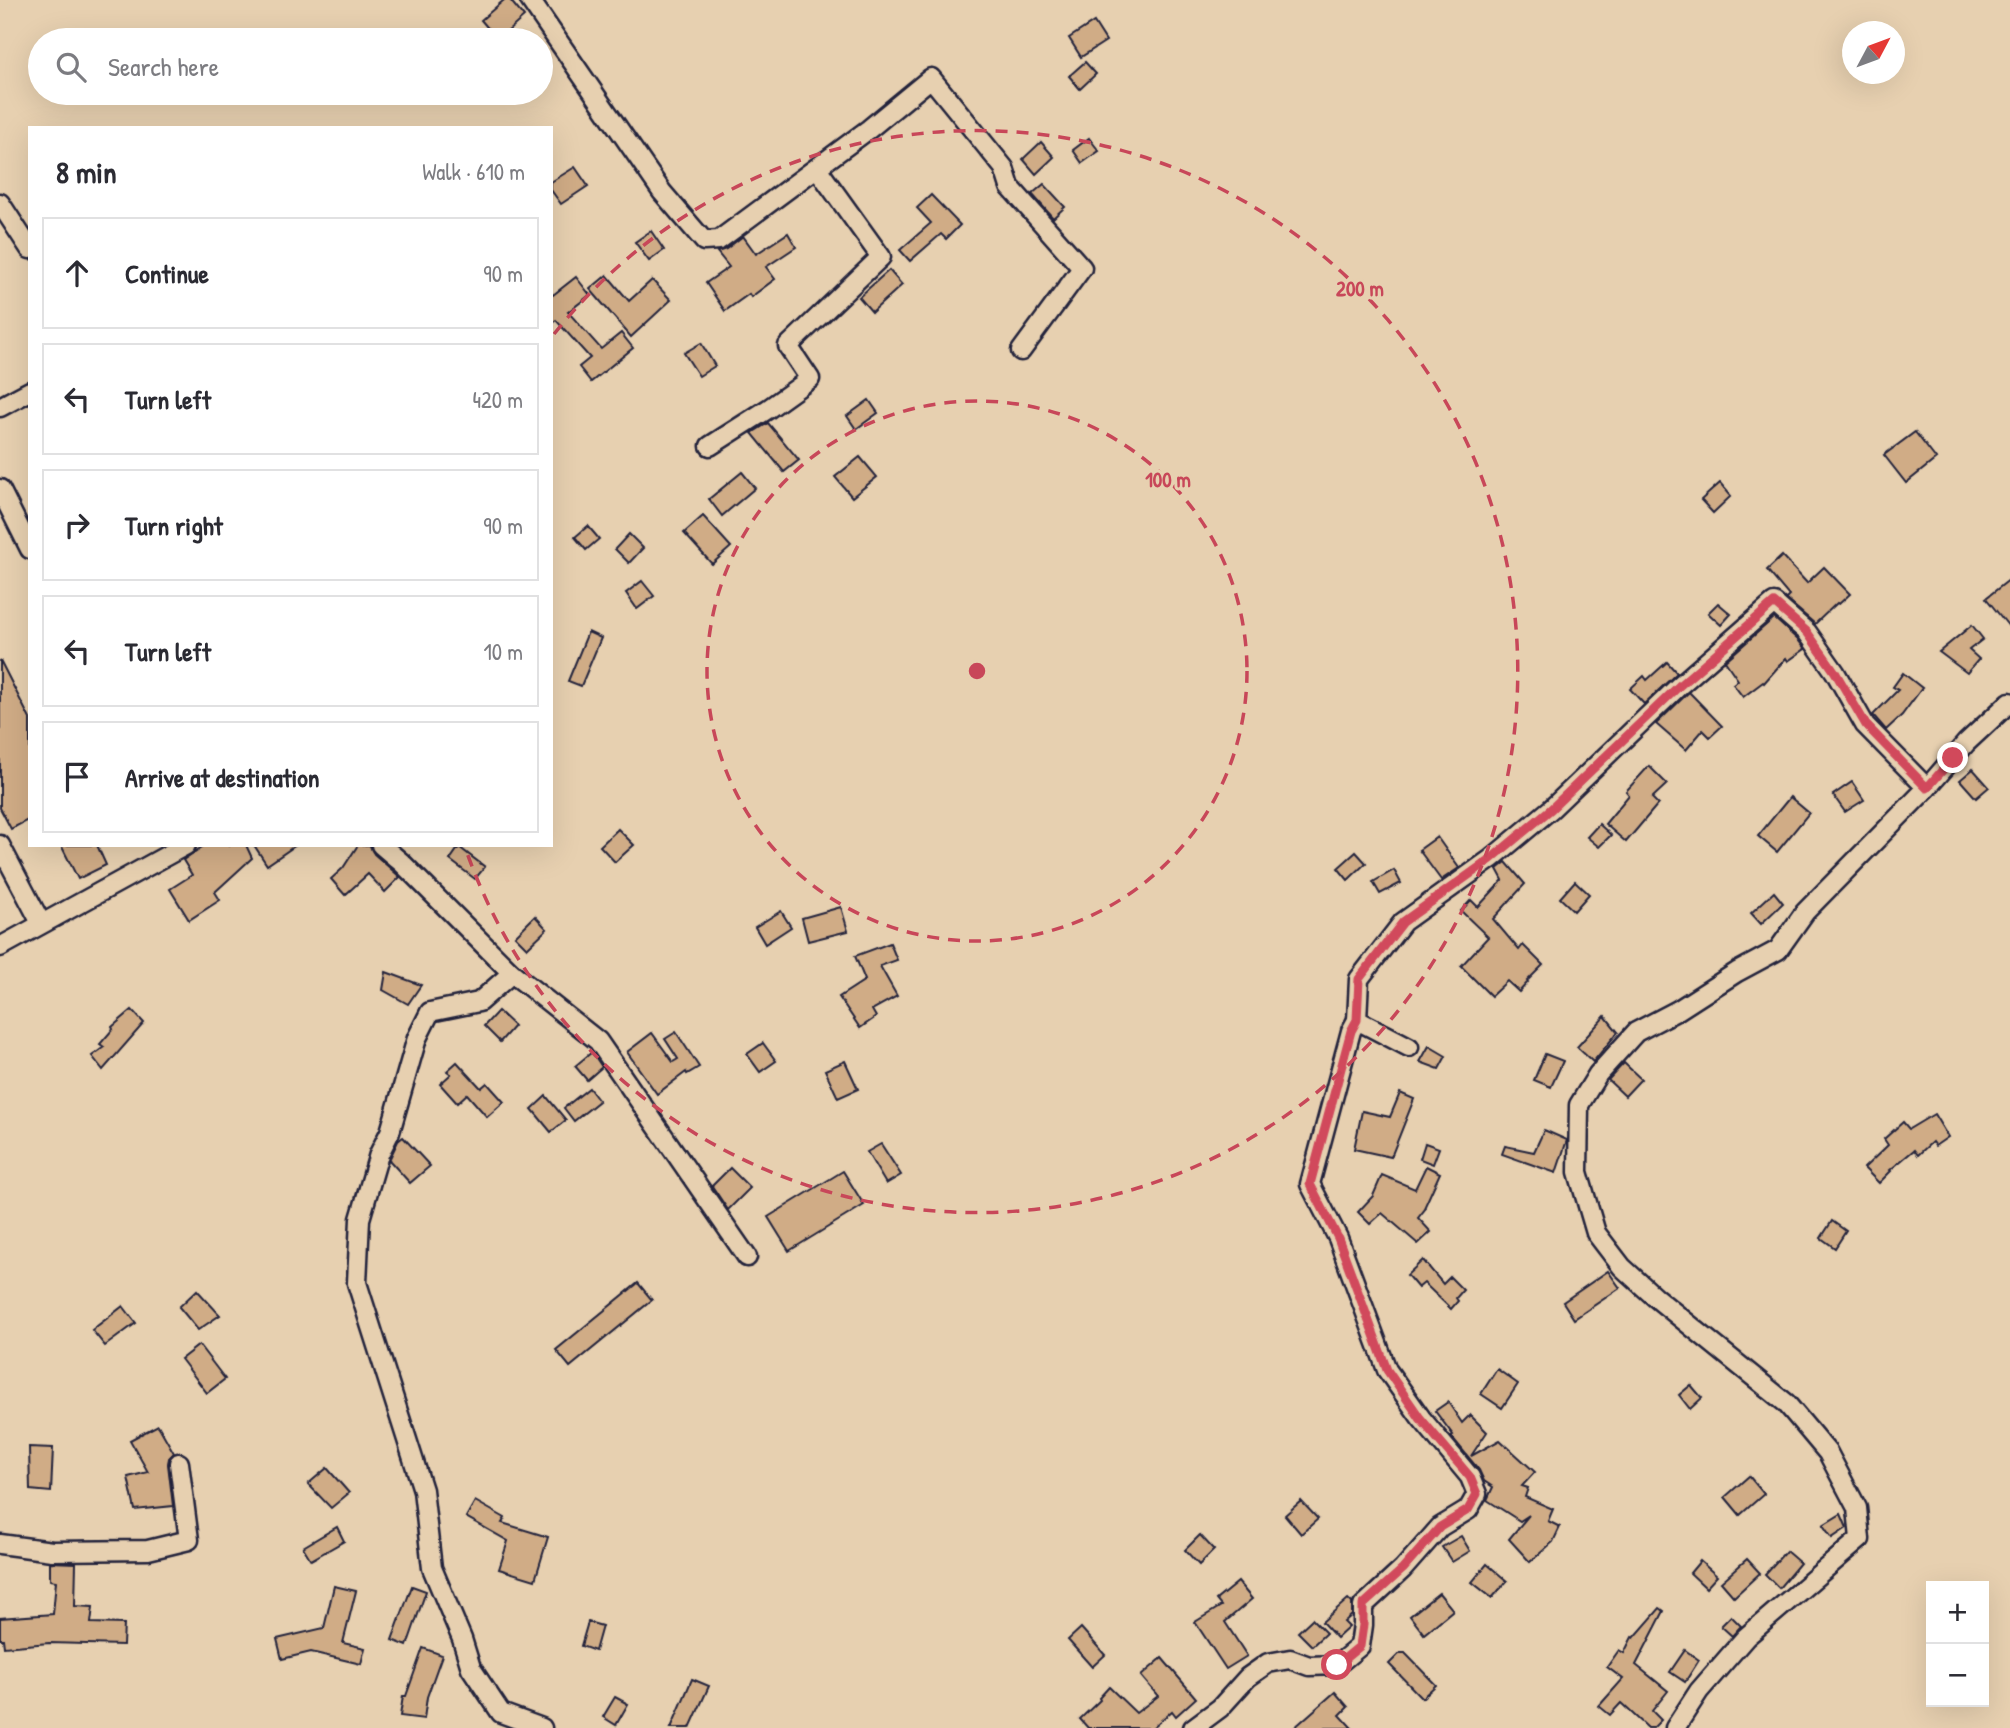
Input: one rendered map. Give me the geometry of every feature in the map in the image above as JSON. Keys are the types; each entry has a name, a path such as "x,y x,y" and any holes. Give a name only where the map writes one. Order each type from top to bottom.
{"street":[{"path":"530,0 549,28"},
{"path":"553,33 662,192 704,241 719,240 869,129 931,78 1004,168 1010,187 1082,268 1021,351"},
{"path":"710,446 810,379 788,346 881,257 817,167"},
{"path":"0,203 28,246"},
{"path":"0,407 28,392"},
{"path":"0,489 28,545"},
{"path":"1193,1728 1220,1707 1248,1677 1268,1663 1290,1659 1309,1666 1337,1665 1360,1646 1363,1605 1403,1569 1440,1527 1468,1510 1477,1494 1470,1477 1420,1418 1387,1370 1338,1238 1310,1184 1351,1031 1357,1020 1359,979 1403,922 1491,859 1551,809 1679,686 1774,603 1807,632 1835,672 1866,725 1927,788"},
{"path":"1675,1728 1699,1691 1746,1637 1860,1539 1857,1508 1828,1453 1786,1403 1655,1297 1622,1267 1596,1233 1578,1172 1579,1105 1598,1074 1636,1032 1778,950 1805,912 1927,788 1966,743 2010,702"},
{"path":"0,845 41,923"},
{"path":"0,947 179,847"},
{"path":"383,847 512,973 598,1041 747,1257"},
{"path":"512,973 479,1002 430,1012 417,1038 390,1132 379,1154 360,1219 357,1283 422,1490 432,1568 471,1668 501,1713 541,1728"},
{"path":"1357,1020 1409,1047"},
{"path":"0,1544 52,1551 148,1550 189,1541 179,1462"}],"building":[{"path":"504,0 510,0 524,17 512,28 488,28 481,20"},
{"path":"1094,22 1106,41 1081,57 1069,38"},
{"path":"1085,62 1096,74 1080,89 1069,76"},
{"path":"1089,138 1099,151 1082,163 1073,150"},
{"path":"1041,142 1054,157 1036,174 1023,159"},
{"path":"575,167 588,186 561,204 553,193 553,181"},
{"path":"1044,184 1065,207 1053,218 1032,194"},
{"path":"931,195 960,225 946,239 941,234 910,261 900,250 931,223 917,208"},
{"path":"651,231 664,250 649,261 635,242"},
{"path":"788,233 796,247 766,267 775,279 751,297 749,294 725,311 706,283 729,267 717,252 726,249 743,236 756,254"},
{"path":"889,270 902,285 872,312 859,297"},
{"path":"607,275 629,301 652,280 671,300 631,337 590,289"},
{"path":"576,277 590,295 568,312 601,349 621,333 633,348 591,382 579,367 590,358 556,320 553,322 553,295"},
{"path":"701,343 715,366 699,376 684,353"},
{"path":"869,400 878,413 856,429 847,416"},
{"path":"768,423 799,460 784,472 752,433"},
{"path":"1915,432 1936,459 1906,483 1884,455"},
{"path":"860,457 877,477 852,497 835,477"},
{"path":"742,472 755,488 722,516 709,499"},
{"path":"1720,483 1731,496 1713,513 1701,500"},
{"path":"703,516 731,547 712,564 684,533"},
{"path":"588,526 599,539 586,550 575,537"},
{"path":"629,534 643,548 629,563 615,549"},
{"path":"1782,556 1807,583 1824,567 1850,594 1815,624 1786,599 1789,596 1767,570"},
{"path":"2010,579 2010,628 1986,598"},
{"path":"642,581 654,596 637,609 626,593"},
{"path":"1718,603 1731,614 1721,625 1708,613"},
{"path":"1774,618 1805,649 1788,661 1786,658 1764,683 1743,697 1733,684 1738,680 1725,661"},
{"path":"1972,625 1983,639 1969,650 1979,659 1967,673 1939,652"},
{"path":"588,632 601,638 581,686 568,681"},
{"path":"0,660 28,715 28,820 11,829 0,808"},
{"path":"1667,662 1677,673 1644,704 1630,689 1644,676 1647,680"},
{"path":"1903,673 1922,688 1902,715 1886,730 1873,715 1898,690 1893,687"},
{"path":"1689,692 1722,726 1710,737 1703,730 1686,750 1656,724"},
{"path":"1649,766 1667,784 1652,798 1658,804 1626,842 1605,824 1629,795 1626,791"},
{"path":"1973,769 1989,787 1976,798 1960,780"},
{"path":"1852,782 1864,800 1845,812 1833,795"},
{"path":"1790,797 1809,813 1777,852 1758,836"},
{"path":"1599,824 1611,835 1599,847 1587,837"},
{"path":"618,829 634,845 615,862 600,846"},
{"path":"1437,837 1459,868 1441,880 1419,850"},
{"path":"62,847 98,847 106,865 78,879"},
{"path":"202,847 247,847 252,858 215,892 220,900 189,920 170,889 192,875 183,860"},
{"path":"255,847 293,847 267,865"},
{"path":"357,847 371,847 374,854 400,877 385,892 368,874 345,895 331,879 343,868"},
{"path":"459,847 485,867 475,879 450,860"},
{"path":"1356,852 1366,863 1348,880 1338,868"},
{"path":"1506,862 1525,884 1493,919 1519,950 1523,945 1543,965 1519,992 1507,981 1491,996 1461,966 1488,937 1461,911 1471,900 1478,907 1503,880 1497,869"},
{"path":"1394,870 1401,883 1380,894 1373,882"},
{"path":"1575,881 1589,894 1574,911 1560,898"},
{"path":"1774,892 1783,903 1761,924 1751,913"},
{"path":"841,907 848,931 808,941 802,918"},
{"path":"781,911 791,927 765,944 755,927"},
{"path":"535,916 547,929 527,948 515,936"},
{"path":"890,943 897,960 880,966 897,996 872,1010 876,1017 860,1028 839,997 865,980 855,956"},
{"path":"386,972 421,985 408,1004 383,990"},
{"path":"132,1010 144,1023 103,1070 92,1056 104,1047 100,1044 112,1027"},
{"path":"498,1011 514,1026 500,1042 484,1026"},
{"path":"1605,1016 1618,1032 1593,1062 1577,1047"},
{"path":"676,1032 699,1067 687,1074 686,1072 657,1094 627,1052 652,1033 673,1062 678,1059 665,1039"},
{"path":"763,1043 776,1061 760,1072 747,1054"},
{"path":"1429,1046 1446,1056 1439,1069 1420,1062"},
{"path":"592,1052 602,1067 587,1080 575,1066"},
{"path":"1545,1054 1563,1061 1551,1087 1534,1080"},
{"path":"845,1061 858,1089 838,1098 825,1070"},
{"path":"457,1062 481,1088 487,1083 504,1102 487,1117 467,1094 457,1103 440,1084 451,1074 447,1071"},
{"path":"1624,1063 1641,1079 1625,1096 1608,1080"},
{"path":"589,1088 599,1101 574,1121 564,1108"},
{"path":"1400,1093 1414,1099 1391,1157 1354,1149 1362,1111 1390,1117"},
{"path":"546,1096 566,1120 551,1132 532,1109"},
{"path":"1934,1114 1948,1137 1935,1146 1932,1142 1918,1155 1914,1150 1879,1183 1864,1168 1888,1145 1884,1139 1903,1122 1909,1129"},
{"path":"1544,1130 1567,1140 1556,1173 1502,1154 1505,1146 1534,1152"},
{"path":"403,1137 430,1166 410,1183 389,1160 398,1141"},
{"path":"1425,1143 1439,1148 1433,1164 1420,1159"},
{"path":"881,1144 901,1175 886,1184 867,1152"},
{"path":"1426,1166 1440,1173 1425,1209 1418,1218 1431,1232 1418,1244 1382,1213 1370,1224 1358,1212 1373,1196 1382,1175 1415,1189"},
{"path":"730,1168 750,1188 728,1210 712,1186"},
{"path":"843,1171 864,1205 789,1251 768,1217"},
{"path":"1832,1221 1846,1231 1835,1248 1821,1238"},
{"path":"1423,1260 1443,1284 1450,1277 1463,1290 1451,1309 1424,1283 1418,1288 1407,1275"},
{"path":"1608,1271 1620,1288 1574,1319 1563,1302"},
{"path":"638,1283 652,1300 570,1367 556,1350"},
{"path":"197,1290 220,1315 198,1330 179,1307"},
{"path":"123,1306 136,1323 105,1346 92,1330"},
{"path":"199,1345 225,1379 207,1393 181,1359"},
{"path":"1497,1369 1518,1384 1502,1408 1481,1394"},
{"path":"1691,1385 1702,1398 1690,1409 1679,1395"},
{"path":"1448,1402 1462,1423 1470,1415 1487,1432 1471,1456 1500,1440 1535,1472 1522,1486 1528,1488 1525,1497 1553,1509 1548,1521 1560,1527 1553,1542 1530,1562 1509,1539 1529,1515 1520,1521 1487,1500 1493,1487 1484,1481 1479,1470 1451,1436 1453,1435 1435,1411"},
{"path":"158,1425 174,1453 168,1464 173,1506 135,1510 128,1477 148,1472 130,1440"},
{"path":"29,1447 53,1448 51,1492 30,1490"},
{"path":"327,1468 349,1493 331,1508 308,1484"},
{"path":"1749,1476 1764,1494 1740,1515 1725,1497"},
{"path":"475,1501 505,1518 502,1523 548,1537 535,1580 499,1569 508,1541 466,1517"},
{"path":"1301,1501 1318,1519 1301,1534 1285,1515"},
{"path":"1841,1514 1847,1528 1832,1538 1823,1525"},
{"path":"337,1527 344,1541 311,1560 303,1547"},
{"path":"1200,1535 1214,1550 1199,1565 1185,1550"},
{"path":"1461,1536 1470,1551 1452,1562 1442,1547"},
{"path":"1786,1551 1800,1563 1779,1588 1765,1574"},
{"path":"1747,1559 1760,1573 1734,1597 1721,1582"},
{"path":"1700,1561 1717,1576 1706,1588 1690,1573"},
{"path":"50,1562 76,1563 75,1606 93,1607 91,1623 124,1624 123,1645 49,1643 4,1647 3,1639 0,1639 0,1618 53,1614 56,1581 50,1580"},
{"path":"1487,1564 1507,1581 1492,1598 1472,1582"},
{"path":"1238,1582 1252,1599 1225,1622 1247,1656 1226,1669 1195,1622 1221,1606 1216,1600"},
{"path":"334,1586 356,1591 343,1643 365,1648 361,1664 311,1652 282,1659 277,1639 324,1628"},
{"path":"412,1586 426,1591 407,1646 392,1640"},
{"path":"1439,1593 1453,1610 1424,1634 1410,1616"},
{"path":"1348,1599 1352,1603 1352,1615 1344,1622 1349,1627 1337,1638 1322,1622"},
{"path":"1660,1608 1664,1611 1636,1665 1668,1691 1652,1711 1661,1720 1653,1728 1648,1728 1621,1703 1610,1715 1599,1706 1623,1679 1607,1667 1619,1650 1624,1653 1632,1637 1634,1638"},
{"path":"1731,1616 1741,1626 1732,1636 1721,1626"},
{"path":"1312,1619 1326,1633 1312,1646 1298,1632"},
{"path":"588,1622 602,1626 595,1651 581,1646"},
{"path":"1081,1628 1105,1655 1092,1667 1068,1640"},
{"path":"423,1648 442,1655 427,1697 424,1719 400,1716 403,1696 406,1696"},
{"path":"1685,1650 1699,1660 1685,1682 1670,1672"},
{"path":"1400,1653 1405,1653 1436,1685 1422,1698 1389,1664"},
{"path":"1162,1658 1196,1698 1176,1716 1172,1711 1152,1728 1088,1728 1080,1719 1109,1687 1136,1713 1158,1696 1141,1676"},
{"path":"692,1679 709,1686 690,1728 671,1728"},
{"path":"1335,1692 1348,1707 1340,1715 1352,1728 1294,1728"},
{"path":"615,1697 628,1704 616,1725 603,1717"}],"route":[{"path":"1337,1665 1360,1646 1363,1605 1403,1569 1440,1527 1468,1510 1477,1494 1470,1477 1420,1418 1387,1370 1338,1238 1310,1184 1351,1031 1357,1020 1359,979 1403,922 1491,859 1551,809 1679,686 1774,603 1807,632 1835,672 1866,725 1927,788 1953,758"}]}
